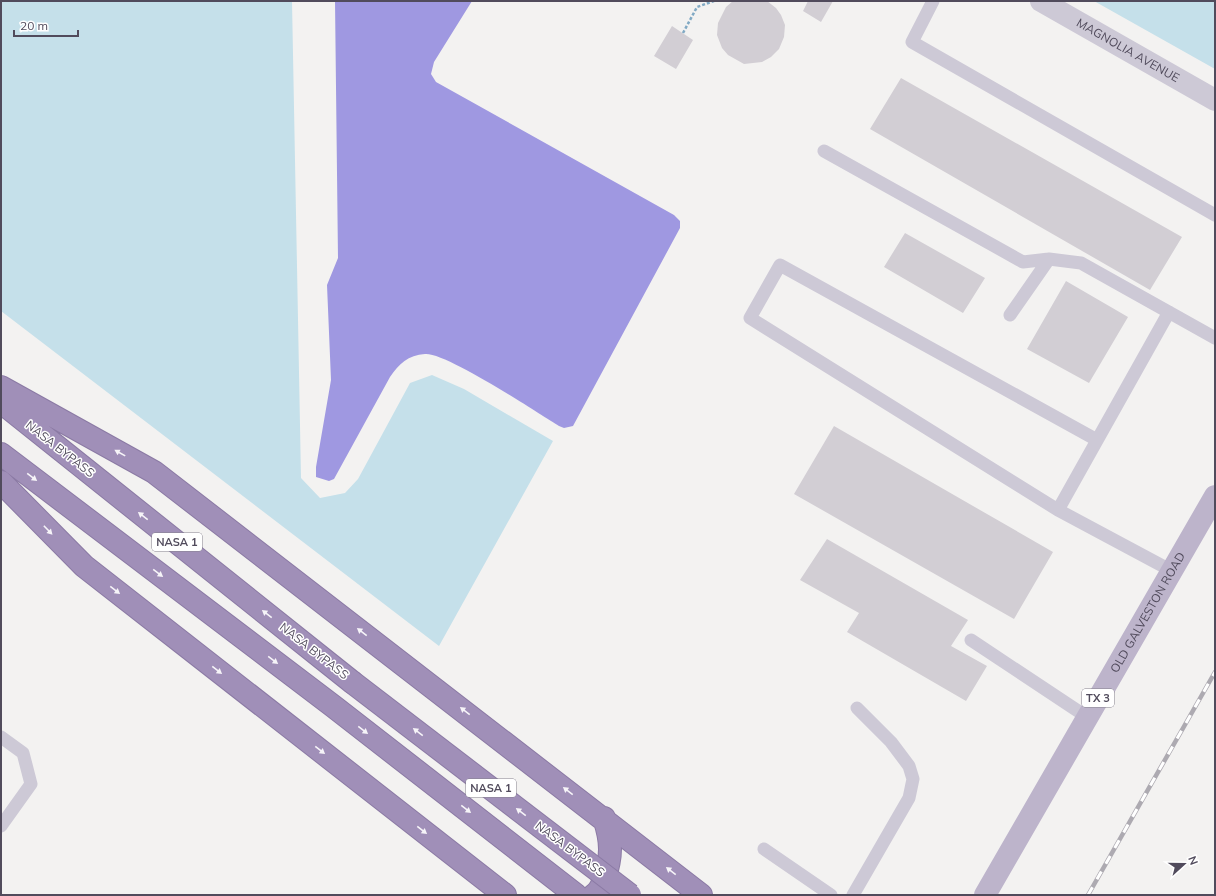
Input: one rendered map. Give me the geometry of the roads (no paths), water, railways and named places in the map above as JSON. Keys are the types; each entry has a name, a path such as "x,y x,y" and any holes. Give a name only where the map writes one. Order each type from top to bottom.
{"highway":[{"path":"1,387 154,472 604,818 701,895"},
{"name":"NASA BYPASS","path":"1,402 352,682 630,895"},
{"name":"NASA 1","path":"1,454 332,706 576,895"},
{"path":"1,482 84,566 505,895"},
{"path":"594,895 599,891 610,862 609,834 604,818"}],"main road":[{"name":"OLD GALVESTON ROAD","path":"985,895 1215,496"}],"street":[{"name":"MAGNOLIA AVENUE","path":"1042,1 1215,100"}],"lane":[{"path":"934,1 912,42 1215,215"},
{"path":"824,151 1023,262 1049,259 1081,263 1215,338"},
{"path":"1010,315 1049,259"},
{"path":"1097,440 780,265 750,318 1058,510 1172,571"},
{"path":"1058,510 1169,312"},
{"path":"971,640 1087,717"},
{"path":"853,895 908,798 913,779 910,766 891,742 857,708"},
{"path":"1,737 23,753 31,784 1,826"},
{"path":"764,849 832,895"}],"railway":[{"path":"1088,895 1215,672"}]}
